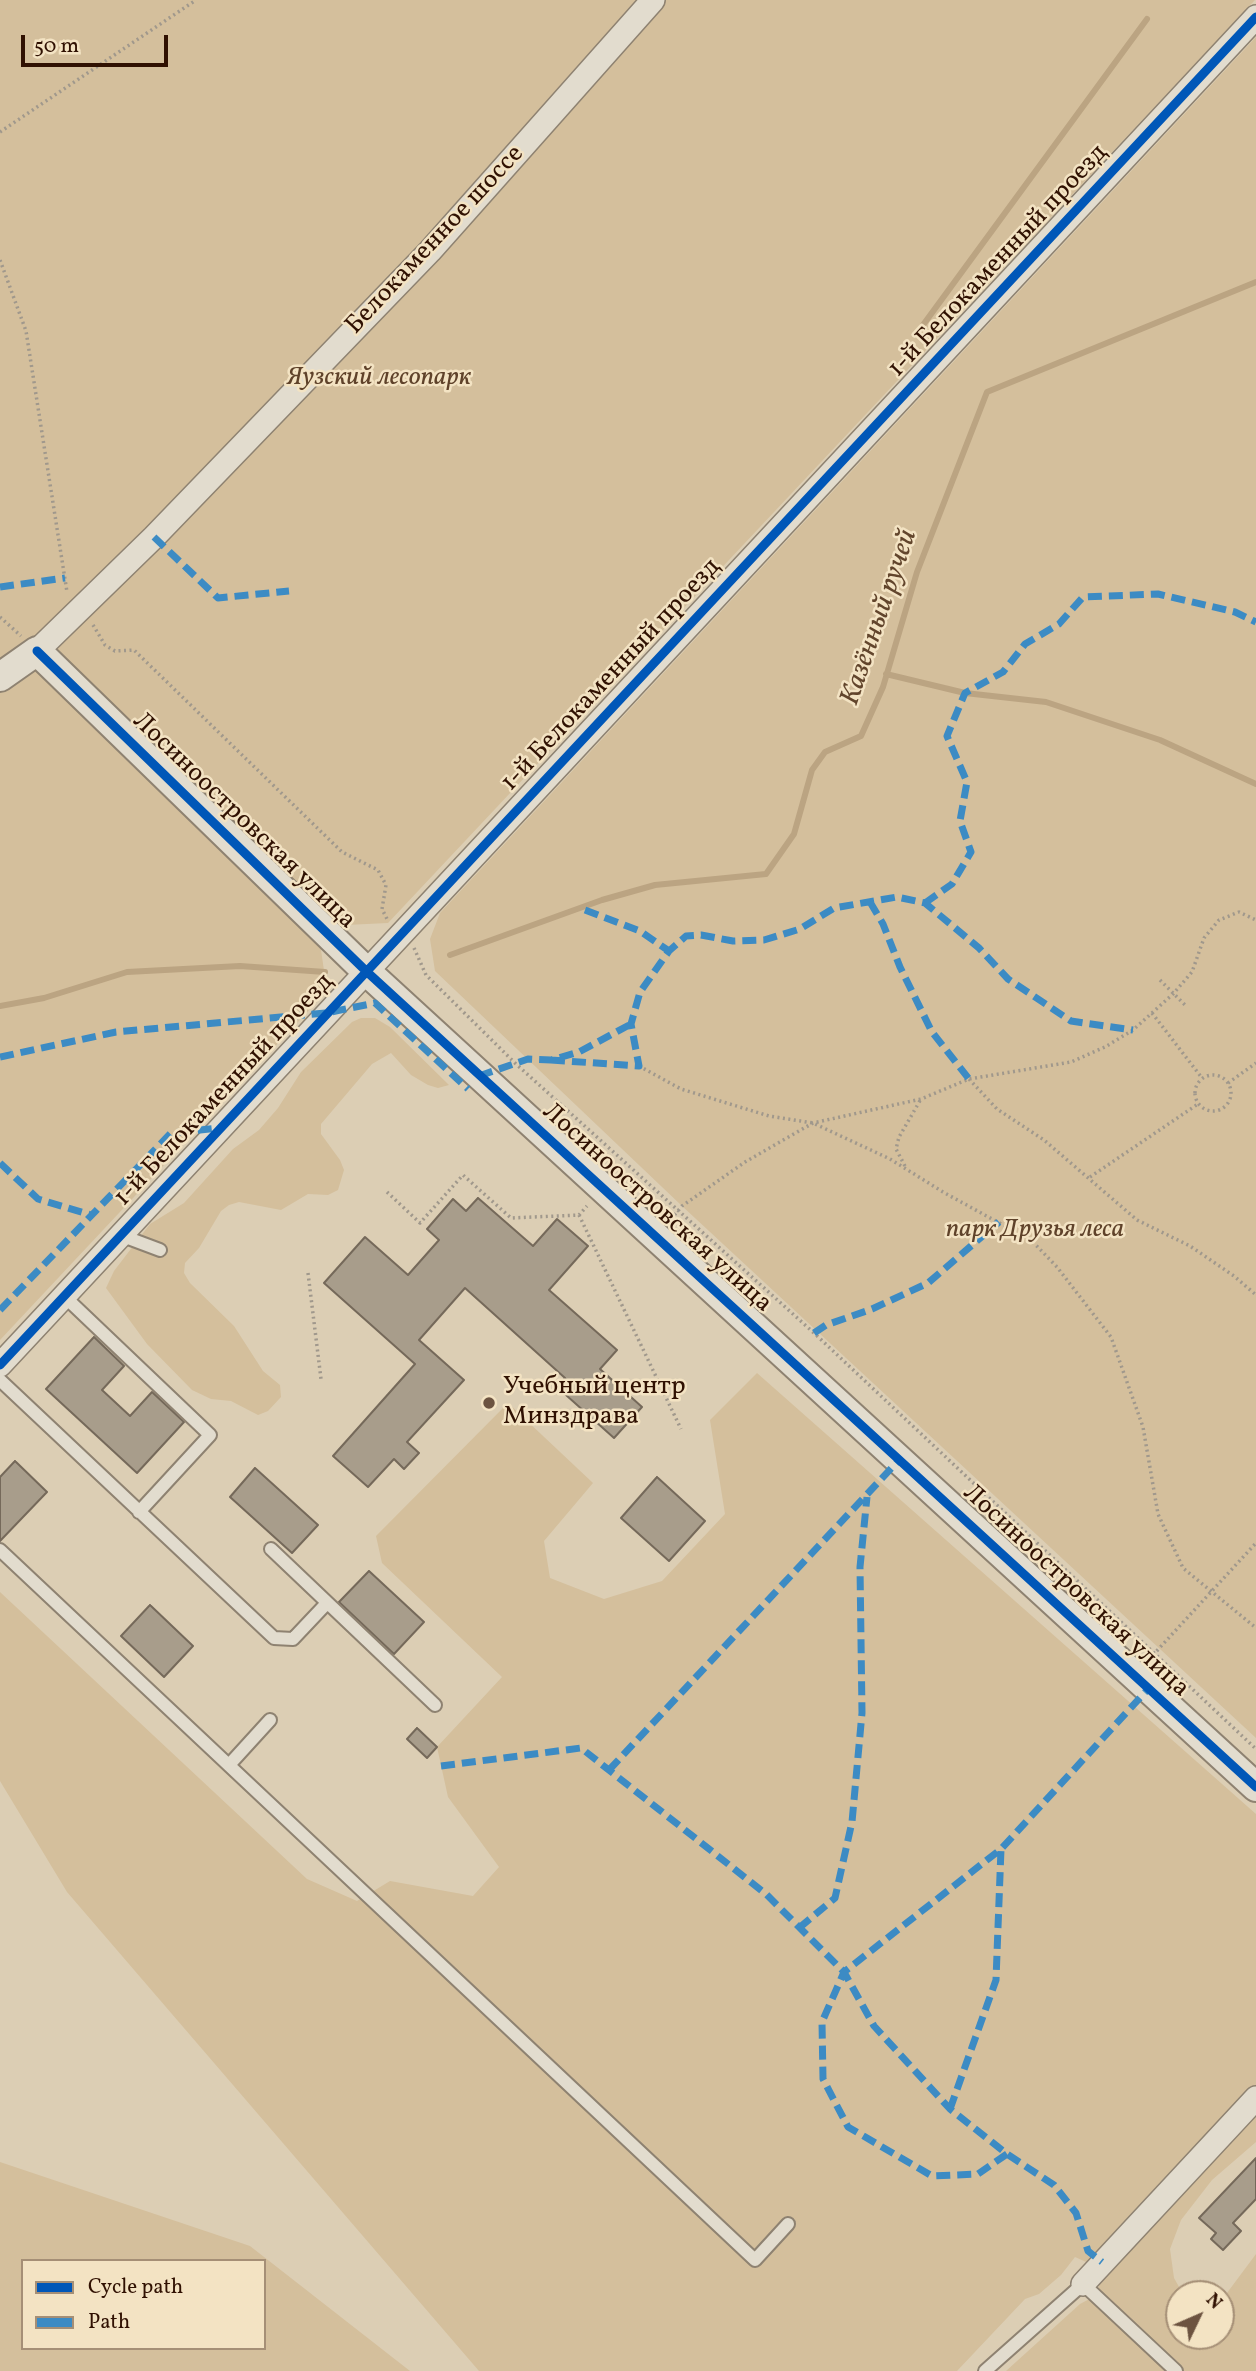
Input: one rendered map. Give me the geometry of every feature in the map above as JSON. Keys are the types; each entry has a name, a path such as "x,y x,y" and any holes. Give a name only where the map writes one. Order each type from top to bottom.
{"street":[{"name":"Белокаменное шоссе","path":"0,677 37,652 163,527 430,251 653,0"},
{"name":"1-й Белокаменный проезд","path":"0,1365 1256,18"},
{"name":"Лосиноостровская улица","path":"37,652 366,971 1256,1787"},
{"path":"1083,2284 1256,2098"}],"lane":[{"path":"120,1235 160,1250"},
{"path":"64,1296 210,1434 139,1512"},
{"path":"0,1380 274,1639 293,1639 327,1603"},
{"path":"271,1549 435,1705"},
{"path":"0,1550 755,2260 788,2224"},
{"path":"229,1765 270,1720"},
{"path":"985,2371 1083,2284 1176,2371"}],"path":[{"path":"0,132 196,0"},
{"path":"0,260 26,331 68,597"},
{"path":"92,623 105,645 115,651 134,650 342,852 378,870 386,885 382,909 388,923"},
{"path":"656,1237 678,1210 745,1162 813,1123 921,1099 969,1080 1071,1062 1105,1047 1173,994 1192,972 1204,938 1219,920 1239,912 1256,920"},
{"path":"414,946 426,975 489,1037 880,1395 1256,1749"},
{"path":"1160,980 1186,1007"},
{"path":"1152,1013 1202,1078"},
{"path":"1228,1083 1256,1063"},
{"path":"639,1066 681,1089 769,1116 813,1123 890,1159 1032,1241 1057,1267 1111,1337 1143,1427 1158,1514 1183,1568 1256,1628"},
{"path":"1216,1075 1228,1083 1231,1097 1224,1109 1210,1112 1198,1104 1195,1090 1202,1078 1216,1075"},
{"path":"969,1080 997,1109 1044,1140 1137,1220 1190,1247 1234,1276 1256,1295"},
{"path":"909,1171 896,1149 899,1137 921,1099"},
{"path":"1090,1177 1198,1104"},
{"path":"387,1192 420,1223 463,1175 511,1218 579,1215 681,1429"},
{"path":"309,1273 321,1378"},
{"path":"1159,1648 1256,1543"}],"green space":[{"name":"Яузский лесопарк","path":"0,0 1255,0 388,923 346,925 321,950 327,991 0,1340"},
{"name":"парк Друзья леса","path":"1256,37 1256,1738 682,1206 435,971 430,939 440,913"},
{"path":"361,1018 375,1018 390,1027 449,1085 438,1088 428,1085 411,1075 391,1053 372,1064 321,1124 321,1134 344,1170 338,1190 328,1195 308,1194 281,1210 239,1202 229,1205 221,1211 199,1248 185,1263 184,1273 190,1283 234,1326 263,1371 280,1385 281,1397 268,1411 258,1415 231,1401 211,1399 192,1390 147,1344 106,1288 114,1271 150,1224 184,1203 233,1149 259,1130 278,1108 301,1072 352,1022"},
{"path":"757,1373 1256,1814 1256,2142 1212,2180 1181,2220 1170,2249 1175,2280 1165,2280 1165,2350 1235,2350 1235,2282 1256,2254 1256,2371 1006,2371 1080,2304 1095,2296 1100,2284 1095,2266 1075,2257 1061,2275 1039,2294 1025,2299 957,2371 479,2371 67,1892 0,1781 0,1592 307,1879 357,1901 390,1881 473,1896 499,1867 448,1797 437,1747 502,1677 382,1563 376,1536 508,1403 593,1483 544,1541 550,1578 604,1599 662,1581 725,1514 710,1420"},
{"path":"0,2162 250,2246 410,2371 0,2371"}],"building":[{"path":"478,1198 533,1246 557,1219 588,1246 549,1290 617,1350 600,1369 642,1407 614,1438 557,1387 565,1378 465,1288 419,1340 464,1380 407,1442 419,1453 404,1469 394,1459 368,1487 333,1456 415,1364 324,1283 365,1237 408,1275 439,1240 427,1229 453,1199 466,1211"},
{"path":"94,1337 124,1366 102,1390 130,1416 152,1392 184,1422 137,1473 46,1389"},
{"path":"15,1461 47,1492 0,1541 0,1477"},
{"path":"255,1468 318,1525 292,1553 230,1497"},
{"path":"657,1477 705,1521 669,1561 621,1518"},
{"path":"369,1571 424,1622 394,1654 339,1602"},
{"path":"150,1605 193,1646 164,1677 121,1636"},
{"path":"417,1728 437,1747 427,1758 407,1739"},
{"path":"1256,2158 1256,2199 1233,2223 1241,2231 1223,2250 1211,2239 1216,2233 1199,2218"}],"waterway":[{"path":"923,325 1147,19"},
{"name":"Казённый ручей","path":"450,955 602,900 655,885 766,874 794,834 812,770 825,752 861,736 883,687 917,572 987,392 1256,282"},
{"path":"886,674 965,693 1046,702 1160,740 1256,784"},
{"name":"Казённый ручей","path":"0,1006 44,998 127,972 240,966 325,972"}],"marked path":[{"path":"154,537 218,598 289,591"},
{"path":"0,587 65,578"},
{"path":"925,903 952,884 971,852 960,821 967,782 947,736 965,693 1003,672 1025,644 1059,624 1083,597 1158,594 1235,612 1256,622"},
{"path":"551,1060 639,1066 631,1024 640,992 669,951 686,936 701,935 733,941 764,940 800,929 834,908 897,897 925,903 979,948 1008,979 1071,1021 1133,1030"},
{"path":"870,902 883,924 900,967 932,1032 969,1079"},
{"path":"585,910 640,931 669,951"},
{"path":"0,1057 116,1032 326,1013 375,1003 468,1089"},
{"path":"479,1076 528,1059 551,1060 579,1052 631,1024"},
{"path":"0,1310 171,1133 219,1128"},
{"path":"0,1163 38,1199 91,1215"},
{"path":"814,1333 826,1325 872,1309 928,1283 999,1222"},
{"path":"609,1770 900,1459"},
{"path":"799,1928 835,1898 852,1822 862,1713 860,1567 867,1497"},
{"path":"1007,2154 978,2174 932,2176 848,2127 823,2079 822,2022 844,1972 1001,1849 1149,1688"},
{"path":"441,1766 581,1748 766,1894 844,1972 874,2026 950,2109 1007,2154 1054,2185 1076,2213 1088,2251 1102,2262"},
{"path":"950,2109 996,1980 1001,1849"}],"cycle path":[{"path":"0,1365 1256,17"},
{"path":"37,651 366,971 1256,1787"}],"place":[{"name":"Учебный центр Минздрава","path":"489,1403"}]}
